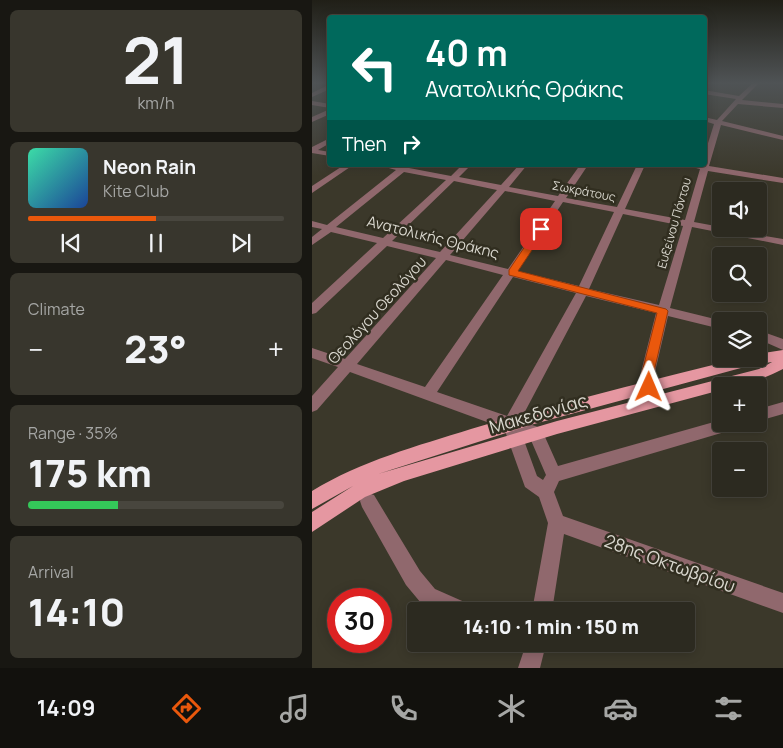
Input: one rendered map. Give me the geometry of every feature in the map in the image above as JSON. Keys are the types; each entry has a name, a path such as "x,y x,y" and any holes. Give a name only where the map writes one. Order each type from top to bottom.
{"main road":[{"name":"Μακεδονίας","path":"312,523 340,503 376,484 514,432 649,387 752,360 782,356"},
{"name":"Μακεδονίας","path":"312,501 367,470 514,432 536,433 763,373 782,362"}],"street":[{"path":"312,120 326,113"},
{"name":"Ευξείνου Πόντου","path":"707,158 718,123 725,113"},
{"path":"707,120 782,138"},
{"path":"312,151 327,142"},
{"path":"312,151 327,154"},
{"path":"312,190 346,167"},
{"path":"312,242 404,167"},
{"name":"Σωκράτους","path":"404,167 451,179 782,242"},
{"path":"312,310 465,167"},
{"name":"Θεολόγου Θεολόγου","path":"312,406 521,167"},
{"path":"428,394 583,167"},
{"path":"544,602 557,523 546,492 531,481 514,432 640,167"},
{"path":"699,167 782,181"},
{"name":"Ευξείνου Πόντου","path":"649,387 647,376 663,311 704,168"},
{"name":"Ανατολικής Θράκης","path":"312,224 712,322"},
{"path":"767,338 782,346"},
{"path":"312,353 428,394 514,432"},
{"path":"767,412 782,408"},
{"path":"554,475 712,429"},
{"path":"536,433 554,475 546,492"},
{"path":"368,501 413,578 428,596 442,602"},
{"name":"28ης Οκτωβρίου","path":"557,523 782,603"},
{"path":"529,668 533,652"}],"route":[{"path":"541,229 512,272 663,311 647,376 649,387"}]}
